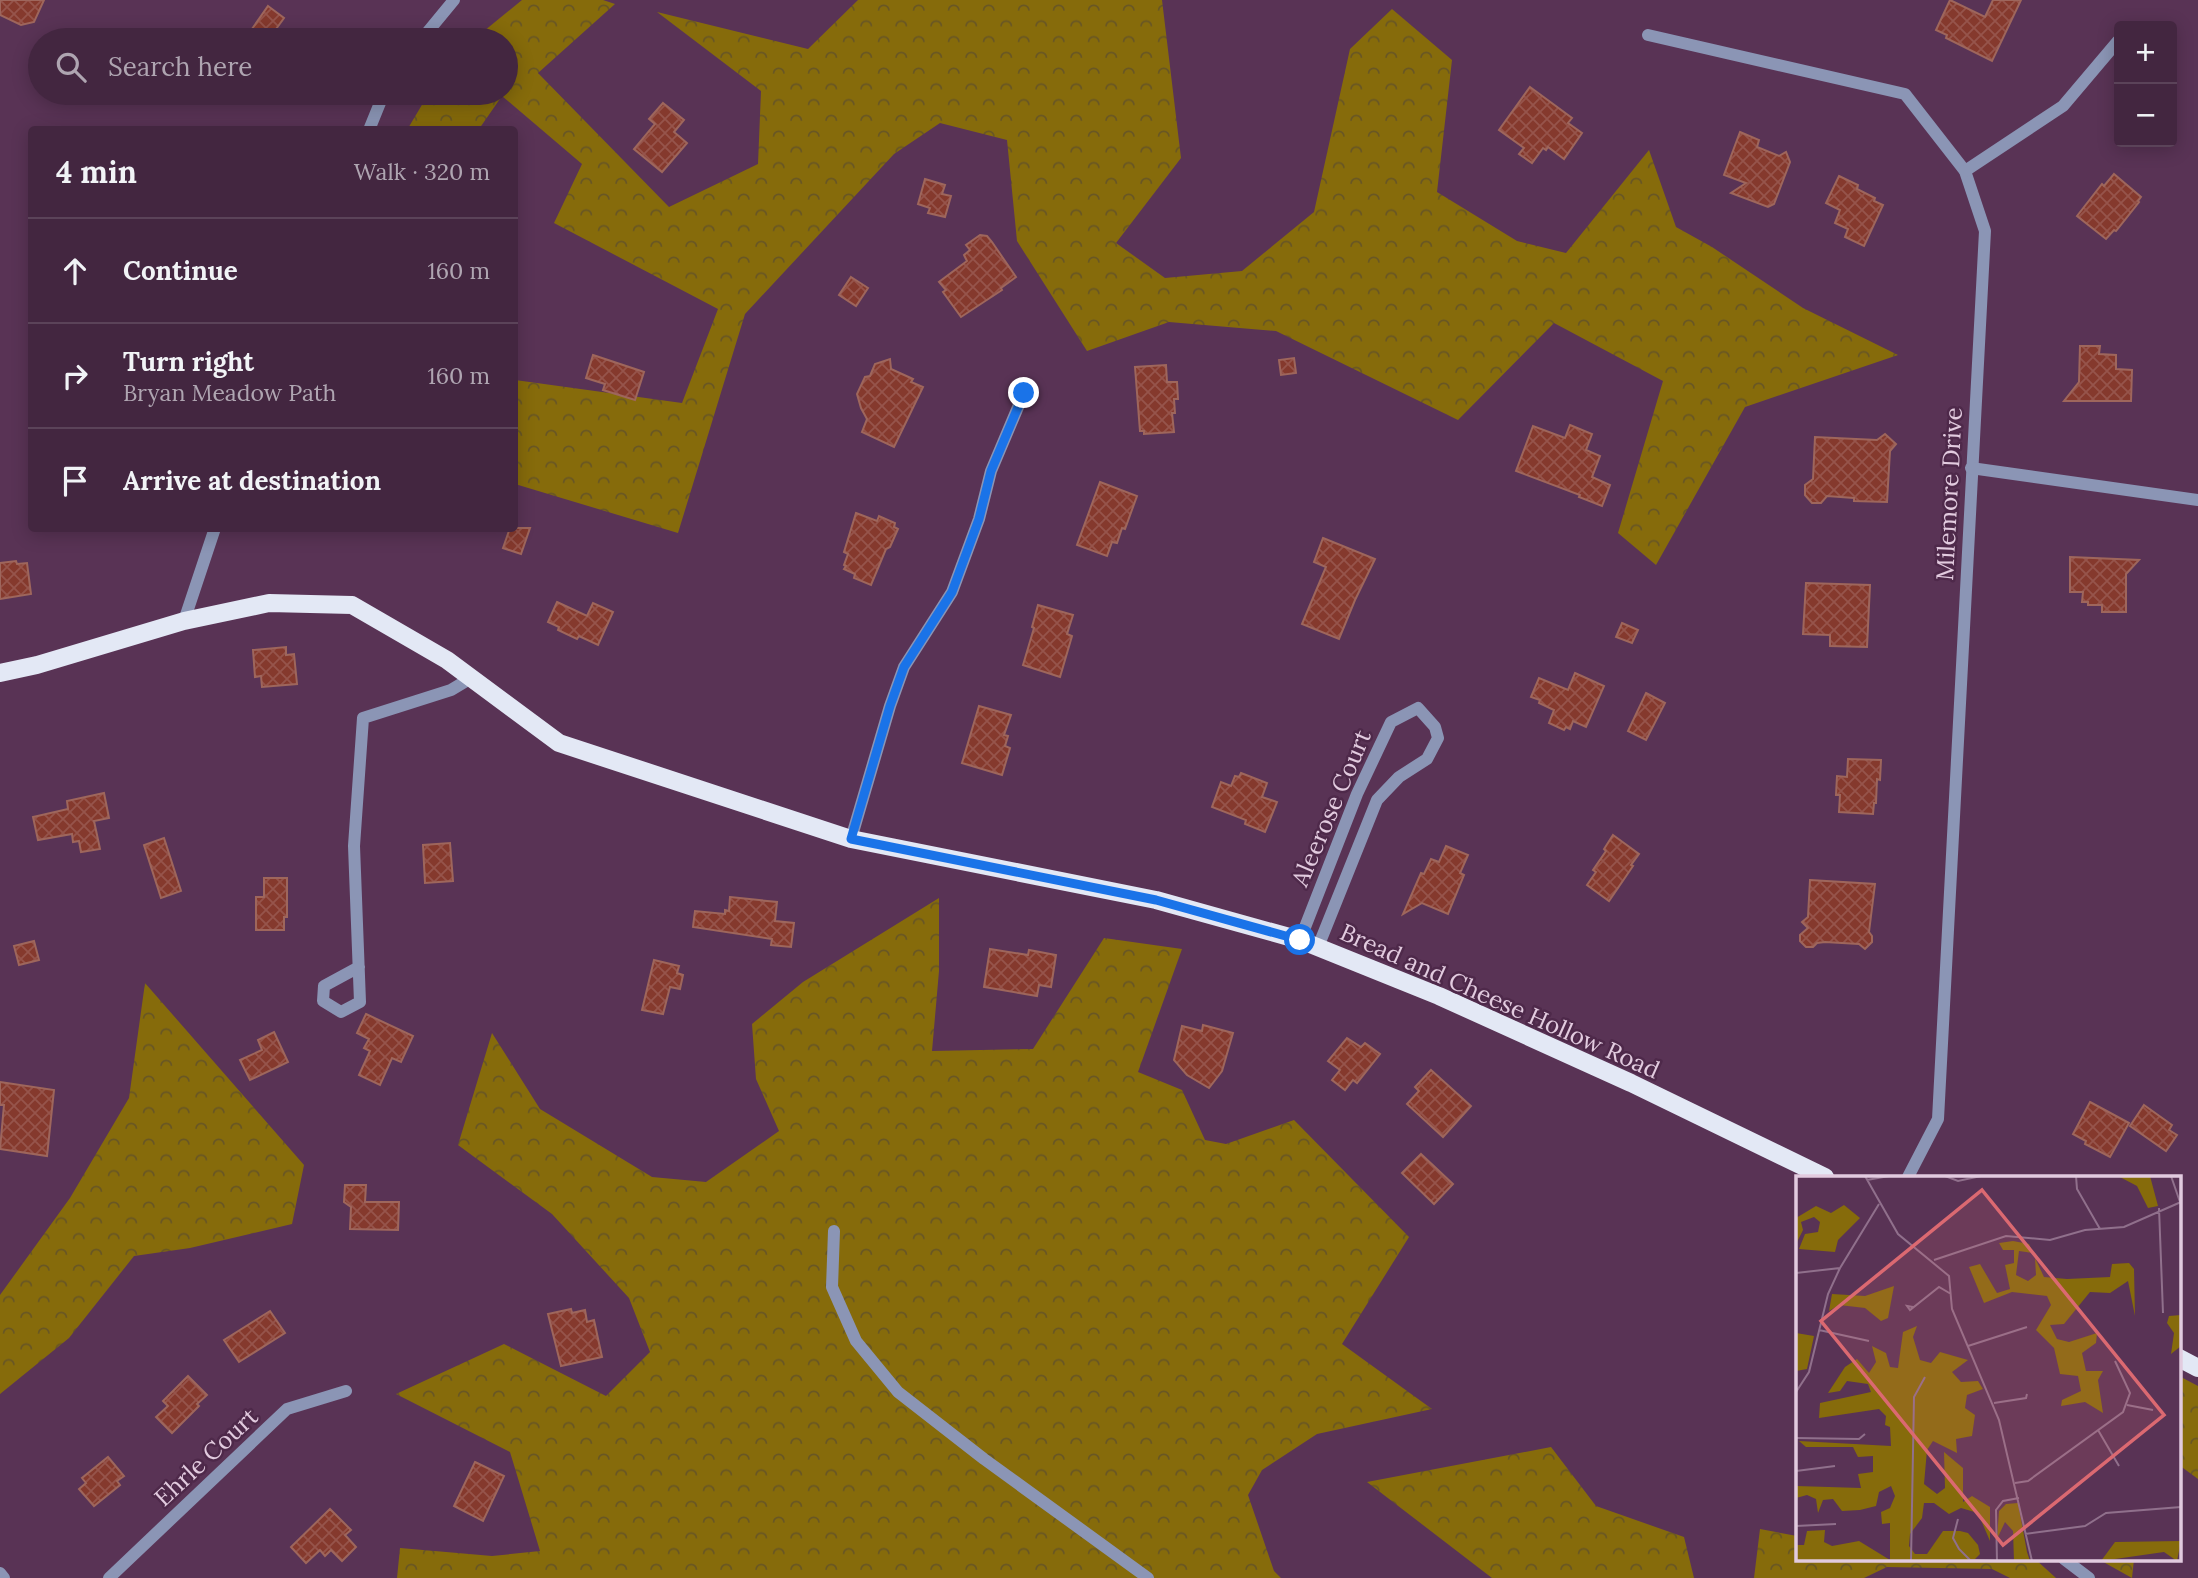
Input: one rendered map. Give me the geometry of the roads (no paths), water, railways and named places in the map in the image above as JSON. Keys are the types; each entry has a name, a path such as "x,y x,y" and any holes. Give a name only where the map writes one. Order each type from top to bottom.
{"main road":[{"name":"Bread and Cheese Hollow Road","path":"0,673 37,665 184,621 269,603 352,605 447,660 559,743 851,839 1156,900 1300,940 1439,996 1621,1079 1823,1176"},
{"path":"2180,1359 2198,1368"}],"street":[{"path":"431,28 454,0"},
{"name":"Milemore Drive","path":"1648,34 1905,94 1965,170 1985,231 1938,1119 1909,1176"},
{"path":"1965,170 2063,106 2114,46"},
{"path":"371,126 379,105"},
{"path":"851,839 904,667 952,592 979,519 991,471 1024,393"},
{"path":"1971,468 2198,499"},
{"path":"184,621 214,532"},
{"path":"359,967 354,846 363,718 451,690 471,678"},
{"name":"Aleerose Court","path":"1300,940 1357,793 1391,722 1418,708 1435,727 1438,738 1427,759 1399,777 1377,800 1318,947"},
{"path":"834,1231 832,1287 856,1341 898,1392 984,1459 1148,1578"},
{"name":"Ehrle Court","path":"109,1578 287,1409 346,1391"},
{"path":"2065,1560 2089,1578"},
{"path":"0,1573 4,1578"}]}
